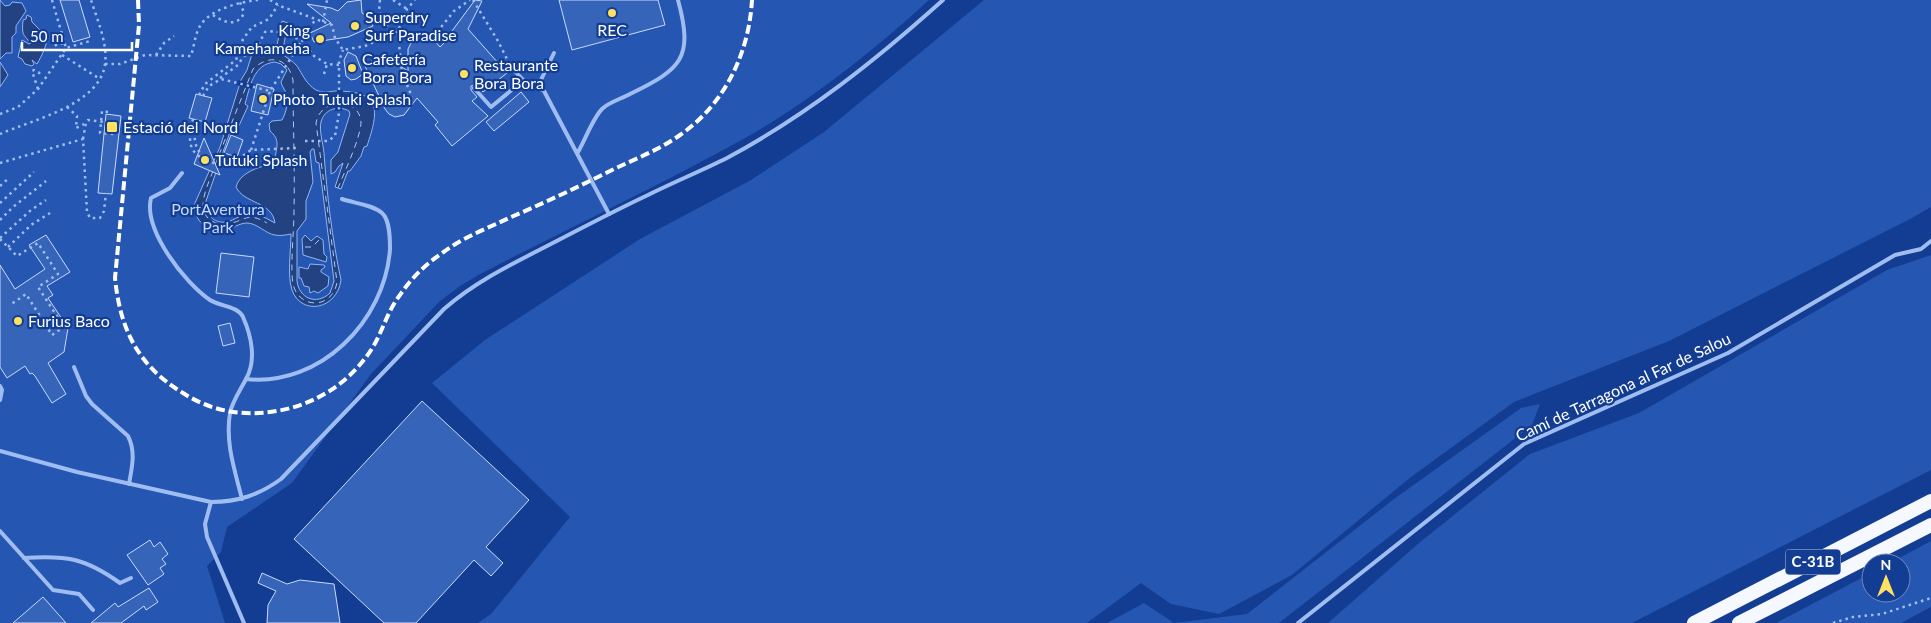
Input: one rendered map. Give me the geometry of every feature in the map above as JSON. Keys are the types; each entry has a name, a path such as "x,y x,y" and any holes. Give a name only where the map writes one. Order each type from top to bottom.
{"highway":[{"name":"C-31B","path":"1694,623 1931,501"},
{"name":"C-31B","path":"1740,623 1931,525"}],"lane":[{"path":"578,152 602,110 658,80 676,65 683,52 686,32 678,0"},
{"path":"0,451 77,472 211,502 242,499 270,488 281,479 444,309 462,293 481,280 609,214 726,158 815,105 852,78 943,0"},
{"path":"538,86 554,53"},
{"path":"512,68 526,83"},
{"path":"474,88 491,107 519,84 526,83 538,86 548,95 609,214"},
{"path":"182,173 170,188 151,198 151,218 161,244 188,280 211,300 242,314 249,335 253,358 250,372 230,412 229,435 233,466 242,499"},
{"path":"246,379 261,380 287,376 320,364 355,333 368,314 389,266 390,244 387,222 378,210 342,199"},
{"name":"Camí de Tarragona al Far de Salou","path":"1298,623 1524,444 1728,353 1895,254 1921,249 1931,241"},
{"path":"74,367 86,396 92,404 128,436 132,443 133,460 129,484"},
{"path":"0,386 2,390 0,400"},
{"path":"211,502 205,524 207,537 244,623"},
{"path":"0,531 53,590 79,594 94,610"},
{"path":"24,558 49,556 68,558 87,562 120,583 131,578"}],"path":[{"path":"0,114 18,107 38,89 66,48 52,0"},
{"path":"0,134 67,107 87,95 100,79 106,64 105,47 91,0"},
{"path":"106,64 120,64 145,55 191,56 200,25 213,15 240,2 258,0"},
{"path":"270,0 315,20 332,25 335,38 343,50 339,66 339,113 335,136 328,141 305,141"},
{"path":"323,22 328,0"},
{"path":"380,0 379,11 392,33"},
{"path":"393,0 407,9"},
{"path":"412,97 402,73 398,32 407,9 415,0"},
{"path":"343,50 366,46 392,33 427,34 438,31 454,11 471,0 498,41 509,63"},
{"path":"213,15 230,24 237,21 244,13 240,2"},
{"path":"277,4 269,19 252,27 243,39 236,60 205,84 201,95 216,80 238,65 243,57 256,49 265,32 276,31 302,40 314,56 327,64 339,66"},
{"path":"251,150 270,91 315,20"},
{"path":"156,55 164,43 174,36"},
{"path":"66,48 90,41"},
{"path":"55,46 65,43"},
{"path":"62,56 100,79"},
{"path":"324,74 327,64"},
{"path":"38,89 32,71 40,72"},
{"path":"216,80 221,79 270,91"},
{"path":"67,107 77,116 76,128 88,120 105,122"},
{"path":"108,112 102,111 100,133 114,134"},
{"path":"195,119 190,133 190,145 197,156 219,165 221,159 233,163 251,150 296,148"},
{"path":"84,124 87,212 90,218 100,218 106,194"},
{"path":"0,162 84,139"},
{"path":"0,203 34,172"},
{"path":"0,186 9,178"},
{"path":"0,220 46,182"},
{"path":"10,305 26,294 52,335 64,327 38,287 58,274 38,243 17,256 0,239 31,210 46,200"},
{"path":"8,247 31,225 50,213"},
{"path":"1833,623 1853,617 1882,614 1931,598"}],"green space":[{"name":"PortAventura Park","path":"0,0 929,0 838,77 764,127 675,176 482,273 440,301 371,374 292,483 227,527 221,552 207,566 225,623 0,623"},
{"path":"984,0 1931,0 1931,207 1669,341 1514,402 1411,477 1292,575 1219,614 1171,604 1141,583 1087,623 478,623 491,614 570,517 432,383 485,340 640,239 751,180 824,132"},
{"path":"1931,255 1931,470 1632,623 1328,623 1419,543 1530,454 1639,413 1887,270"},
{"path":"1540,404 1532,425 1279,623 1174,623 1247,614 1394,499 1521,408"},
{"path":"1931,541 1931,607 1901,623 1776,623 1861,578 1861,603 1911,603 1911,553 1909,553"},
{"path":"1144,603 1174,623 1107,623"}],"shaded area":[{"path":"0,0 5,6 10,5 12,2 22,3 26,11 16,26 16,33 12,37 12,53 6,53 0,59"},
{"path":"27,15 31,17 32,22 47,37 41,57 37,64 32,60 34,64 32,66 25,64 18,57 22,40 29,44 31,43 23,31 23,20 26,19"},
{"path":"282,21 288,23 282,54 295,64 310,85 321,92 350,92 362,95 369,99 375,113 367,146 364,147 361,156 350,171 348,171 341,189 335,187 343,163 331,174 331,160 338,152 350,114 349,111 341,108 332,109 325,114 321,122 330,216 341,280 333,298 318,306 303,304 292,290 289,270 291,234 272,234 251,223 241,224 225,230 212,229 202,224 196,215 195,209 195,203 220,147 241,80 247,70 252,54 261,47 269,51 270,48 277,45","holes":["275,62 281,64 287,70 281,82 286,92 286,111 282,120 272,121 269,124 270,131 277,140 275,158 267,159 264,166 243,176 236,187 245,197 269,210 275,223 256,214 246,214 227,222 214,220 207,210 206,201 230,132 237,130 248,106 245,104 257,72 262,67","314,149 316,162 319,163 334,281 330,293 319,299 305,296 298,287 297,281 297,231 306,219 306,201 313,182 310,152"]},
{"path":"0,62 8,75 0,87"},
{"path":"305,235 311,241 317,236 323,240 324,254 327,257 326,262 303,255 302,239"},
{"path":"310,264 324,265 325,267 321,272 329,277 328,286 318,293 314,291 310,293 309,287 304,286 301,278 299,278 299,267 308,269"}],"pier":[{"path":"238,80 254,84 252,89 236,85"},
{"path":"337,89 343,90 342,111 335,111"}],"building":[{"path":"60,0 79,0 90,37 73,42"},
{"path":"361,0 362,13 368,17 373,26 348,37 314,42 310,33 331,23 307,4 338,11 347,2"},
{"path":"475,0 482,1 468,29 507,73 483,92 476,85 471,86 471,90 477,97 472,101 488,116 452,146 435,125 438,122 417,98 404,115 395,117 389,114 365,66 375,58 385,56 408,71 408,49 412,41 418,37 425,37 434,40 440,47 451,36 452,31"},
{"name":"REC","path":"559,0 658,0 665,25 572,50"},
{"name":"Cafetería Bora Bora","path":"348,52 356,56 363,74 351,80 346,76 344,60"},
{"path":"257,84 274,89 268,115 251,111"},
{"path":"521,92 529,102 494,131 486,122"},
{"path":"196,94 212,98 205,122 189,118"},
{"path":"106,114 121,116 112,194 98,193"},
{"path":"231,135 243,140 237,157 224,153"},
{"name":"Tutuki Splash","path":"204,138 220,175 194,164"},
{"path":"46,235 70,272 47,286 53,295 48,298 68,328 64,352 48,363 66,394 52,403 35,376 32,373 30,374 25,366 7,378 0,367 0,265 15,289 45,269 29,245"},
{"path":"221,253 254,257 249,297 216,293"},
{"path":"230,323 235,343 223,346 218,326"},
{"path":"422,401 529,500 486,547 503,563 491,576 474,560 416,623 384,623 294,539"},
{"path":"150,540 154,547 160,542 168,554 162,559 166,564 160,568 164,574 148,585 127,555"},
{"path":"262,573 287,584 300,580 334,584 340,623 267,623 268,605 276,591 258,583"},
{"path":"149,588 158,602 146,610 144,606 121,623 91,623 115,603 118,607"},
{"path":"43,597 66,623 13,623"}],"ferry route":[{"path":"215,165 253,69 265,61 277,60 282,62 291,72 293,80 294,219 292,277 296,292 309,302 316,303 329,297 334,291 337,282 316,123 324,109 339,103 347,104 354,108 359,114 361,122 355,146 338,188"},
{"path":"213,171 203,204 207,217 221,224 233,223 250,217 267,223"},
{"path":"305,247 312,247 321,238"}],"railway":[{"path":"138,0 139,25 115,278 121,314 127,330 143,358 167,382 203,404 214,408 247,413 270,412 301,405 329,392 341,383 364,360 373,347 392,307 410,282 426,265 452,246 655,150 680,135 696,122 722,93 732,76 746,39 752,0"}],"place":[{"name":"REC","path":"612,13"},
{"name":"Superdry Surf Paradise","path":"355,26"},
{"name":"King Kamehameha","path":"320,39"},
{"name":"Cafetería Bora Bora","path":"352,68"},
{"name":"Restaurante Bora Bora","path":"464,74"},
{"name":"Photo Tutuki Splash","path":"263,99"},
{"name":"Estació del Nord","path":"112,127"},
{"name":"Tutuki Splash","path":"205,160"},
{"name":"Furius Baco","path":"18,321"}]}
